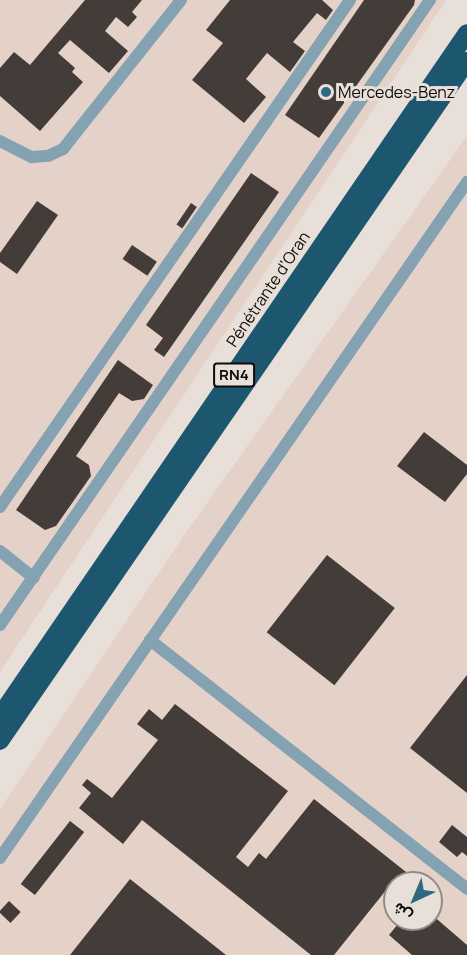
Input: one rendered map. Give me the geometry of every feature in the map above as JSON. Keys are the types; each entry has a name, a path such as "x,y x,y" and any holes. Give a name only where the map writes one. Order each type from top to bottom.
{"highway":[{"name":"Pénétrante d'Oran","path":"0,716 467,33"},
{"name":"RN4","path":"0,741 467,61"}],"street":[{"path":"0,141 32,157 63,149 181,0"},
{"path":"0,507 350,0"},
{"path":"0,625 430,0"},
{"path":"0,858 467,182"},
{"path":"0,551 34,578"},
{"path":"150,640 467,889"}],"shaded area":[{"path":"0,0 446,0 0,672"},
{"path":"467,136 467,955 0,955 0,809 187,531"}],"building":[{"path":"85,0 142,0 132,12 137,17 128,27 116,17 105,31 128,51 109,73 70,40 58,53 75,68 72,72 83,82 40,131 0,96 0,68 14,52 30,65"},
{"path":"230,0 322,0 333,10 326,20 317,13 293,42 305,51 290,72 267,53 246,79 266,97 244,123 192,80 223,43 206,30"},
{"name":"Mercedes-Benz","path":"364,0 415,0 414,5 319,138 285,115"},
{"path":"251,173 279,192 164,357 154,350 163,338 146,325"},
{"path":"37,201 58,215 17,274 0,262 0,253"},
{"path":"191,203 197,207 182,228 176,225"},
{"path":"132,245 157,262 147,276 122,259"},
{"path":"118,360 153,385 144,399 132,401 119,393 76,456 89,465 91,476 56,526 45,530 16,510"},
{"path":"424,432 467,465 467,474 445,502 397,466"},
{"path":"327,555 395,608 334,685 267,632"},
{"path":"467,675 467,793 410,748"},
{"path":"175,704 288,791 236,857 248,867 259,853 266,859 314,799 405,871 383,871 383,894 334,955 311,955 142,820 123,844 79,808 91,793 82,785 87,779 112,798 158,740 137,724 149,709 162,720"},
{"path":"70,821 84,832 35,895 21,884"},
{"path":"452,825 467,837 467,856 462,852 457,857 439,842"},
{"path":"130,879 226,955 70,955"},
{"path":"9,901 21,912 10,923 0,913"},
{"path":"443,924 467,945 467,955 412,955 389,935 392,931 443,931"}],"place":[{"name":"Mercedes-Benz","path":"326,92"}]}
